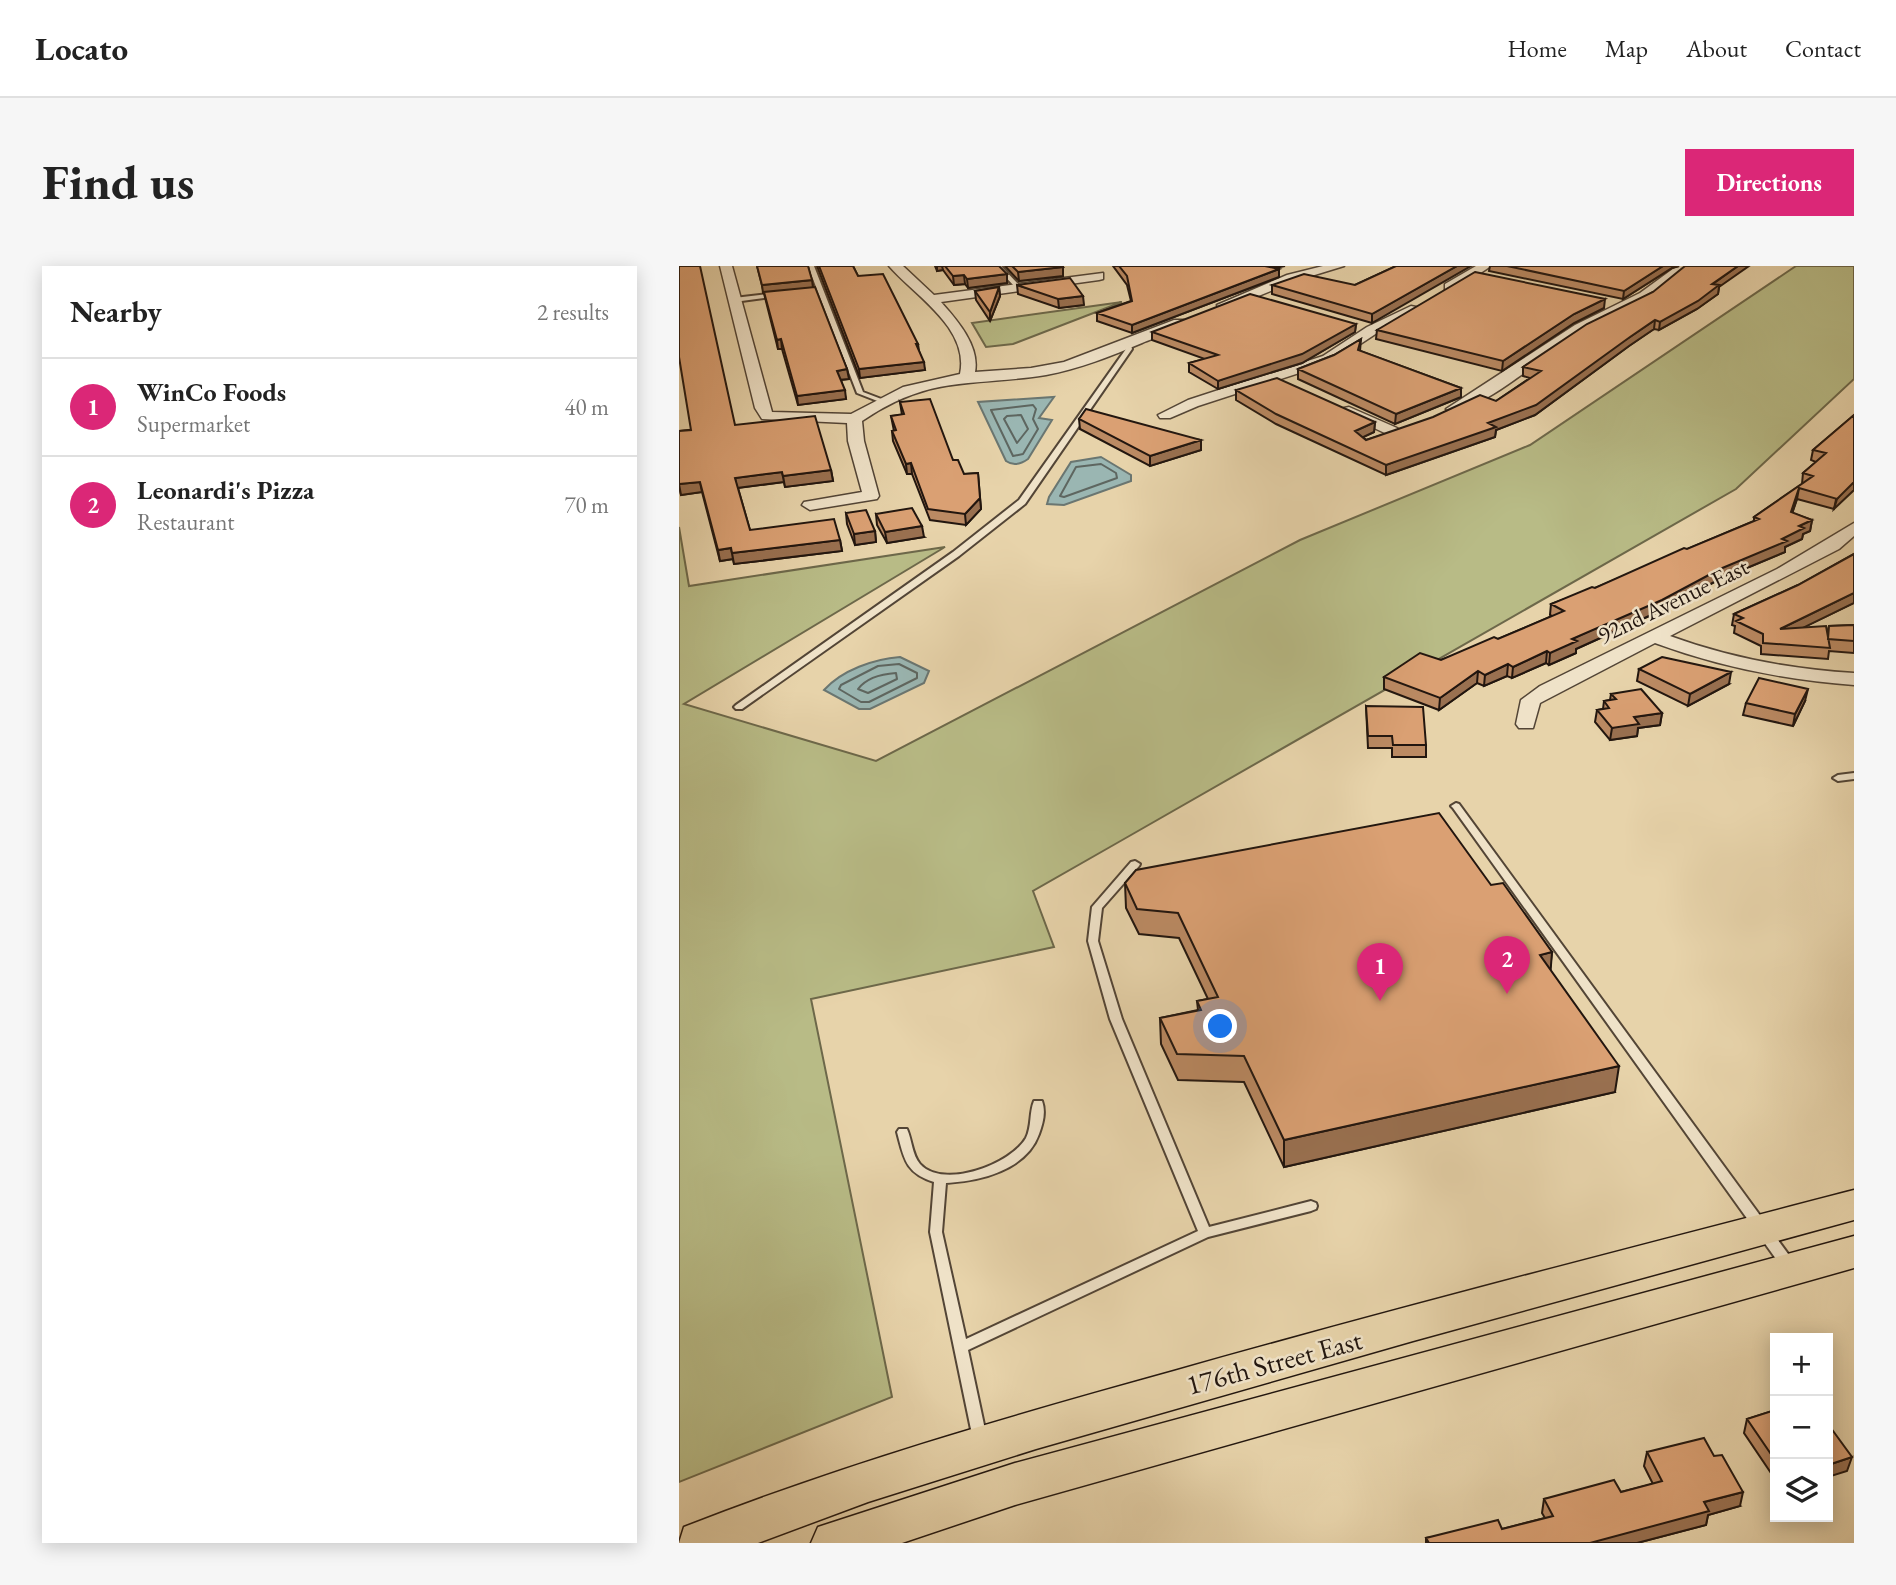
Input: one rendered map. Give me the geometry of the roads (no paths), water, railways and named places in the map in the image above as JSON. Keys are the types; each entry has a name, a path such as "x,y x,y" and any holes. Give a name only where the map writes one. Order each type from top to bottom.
{"main road":[{"name":"176th Street East","path":"702,1543 785,1508 981,1445 1243,1370 1854,1205"},
{"name":"176th Street East","path":"836,1543 1028,1481 1854,1252"}],"street":[{"path":"726,266 762,408 767,416 854,419 882,401 923,384 1053,369 1189,319"},
{"path":"895,266 935,299 970,362 967,377"},
{"path":"935,299 1099,276 1088,266"},
{"path":"1214,309 1291,278 1338,266"},
{"path":"1438,416 1469,402 1580,328 1645,296 1685,266"},
{"path":"1442,292 1479,270 1499,279"},
{"path":"1251,295 1275,302"},
{"path":"1600,300 1626,306"},
{"path":"1165,415 1192,403 1328,359 1366,328 1420,305"},
{"path":"1276,378 1299,389"},
{"path":"1334,405 1398,429 1374,438"},
{"path":"810,505 871,496 856,442 854,419"},
{"name":"92nd Avenue East","path":"1526,724 1531,700 1783,573 1851,533"},
{"path":"1655,637 1735,664 1811,677 1854,679"}],"lane":[{"path":"811,266 860,393 882,401"},
{"path":"998,266 1018,287"},
{"path":"808,292 821,291"},
{"path":"734,300 784,295"},
{"path":"739,707 956,554 1022,502 1129,349 1128,343"},
{"path":"1838,778 1854,776"},
{"path":"1456,806 1791,1268"},
{"path":"1135,864 1097,907 1093,942 1116,1019 1205,1233"},
{"path":"902,1132 913,1167 922,1174 940,1179 962,1179 987,1174 1006,1165 1019,1154 1036,1128 1038,1104"},
{"path":"940,1179 936,1232 981,1445"},
{"path":"960,1348 1205,1233 1311,1206"}],"water":[{"path":"1054,397 1039,418 1052,420 1028,459 1017,464 1006,461 978,402"},
{"path":"1101,457 1131,475 1131,481 1064,505 1047,504 1071,462"},
{"path":"900,657 929,671 924,683 870,709 859,709 824,690 859,667"}],"place":[{"name":"Leonardi's Pizza","path":"1507,994"},
{"name":"WinCo Foods","path":"1380,1001"}]}
